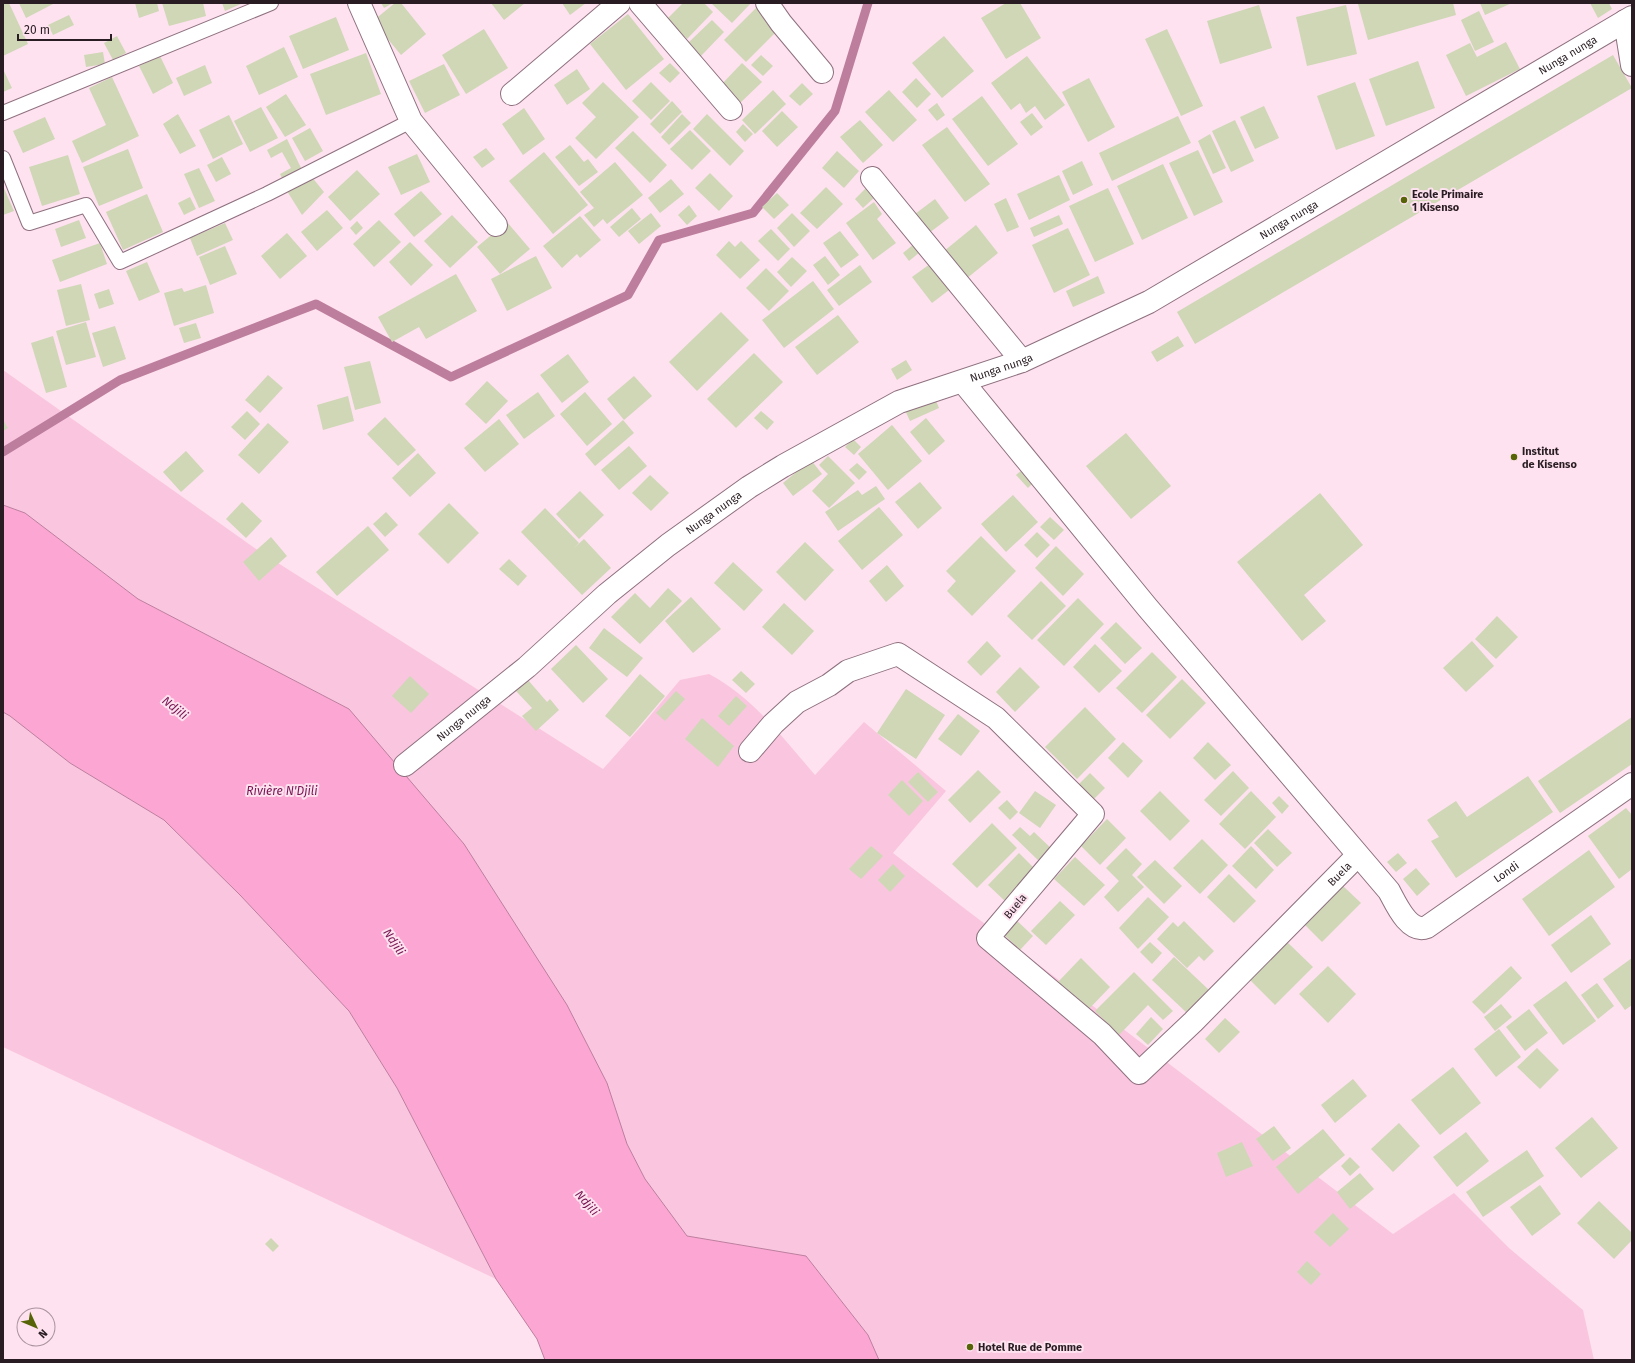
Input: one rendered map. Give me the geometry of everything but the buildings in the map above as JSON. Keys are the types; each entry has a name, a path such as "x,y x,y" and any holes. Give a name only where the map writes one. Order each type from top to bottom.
{"street":[{"path":"359,3 411,121 496,225"},
{"path":"512,94 619,3"},
{"path":"640,3 732,109"},
{"path":"767,3 781,23 822,72"},
{"path":"1629,19 1632,65"},
{"name":"Nunga nunga","path":"405,765 527,667 607,594 668,545 783,466 899,402 963,382 1022,361 1149,302 1629,19"},
{"path":"872,178 1022,361"},
{"path":"963,382 1147,607 1357,856"},
{"name":"Buela","path":"750,751 773,724 797,702 830,685 848,671 898,654 996,718 1092,814 988,938 1102,1034 1139,1073 1193,1022 1357,856"},
{"name":"Londi","path":"1357,856 1388,891 1409,922 1415,928 1422,929 1632,784"}],"lane":[{"path":"3,113 271,3"},
{"path":"3,158 29,222 86,205 120,262 268,194 411,121"}],"shaded area":[{"path":"3,370 259,551 603,769 680,680 709,674 725,683 753,706 779,733 815,775 864,722 946,791 893,853 1393,1234 1454,1193 1509,1248 1583,1310 1594,1360 879,1360 868,1335 806,1256 687,1236 645,1179 627,1144 349,709 138,599 25,513 3,505"},
{"path":"3,712 10,715 70,763 164,820 240,895 349,1011 397,1088 496,1279 3,1047"}],"water":[{"name":"Rivière N'Djili","path":"3,505 25,513 138,599 349,709 464,844 567,1005 607,1083 627,1144 645,1179 687,1236 806,1256 868,1335 879,1360 545,1360 537,1339 496,1279 397,1088 349,1011 240,895 164,820 70,763 3,712"}],"waterway":[{"path":"3,452 120,380 316,304 451,377 628,295 659,240 753,213 835,111 868,3"}],"place":[{"name":"Ecole Primaire 1 Kisenso","path":"1404,200"},
{"name":"Institut de Kisenso","path":"1514,457"},
{"name":"Hotel Rue de Pomme","path":"970,1347"}],"water label":[{"name":"Ndjili","path":"175,708"},
{"name":"Ndjili","path":"394,942"},
{"name":"Ndjili","path":"587,1203"}]}
